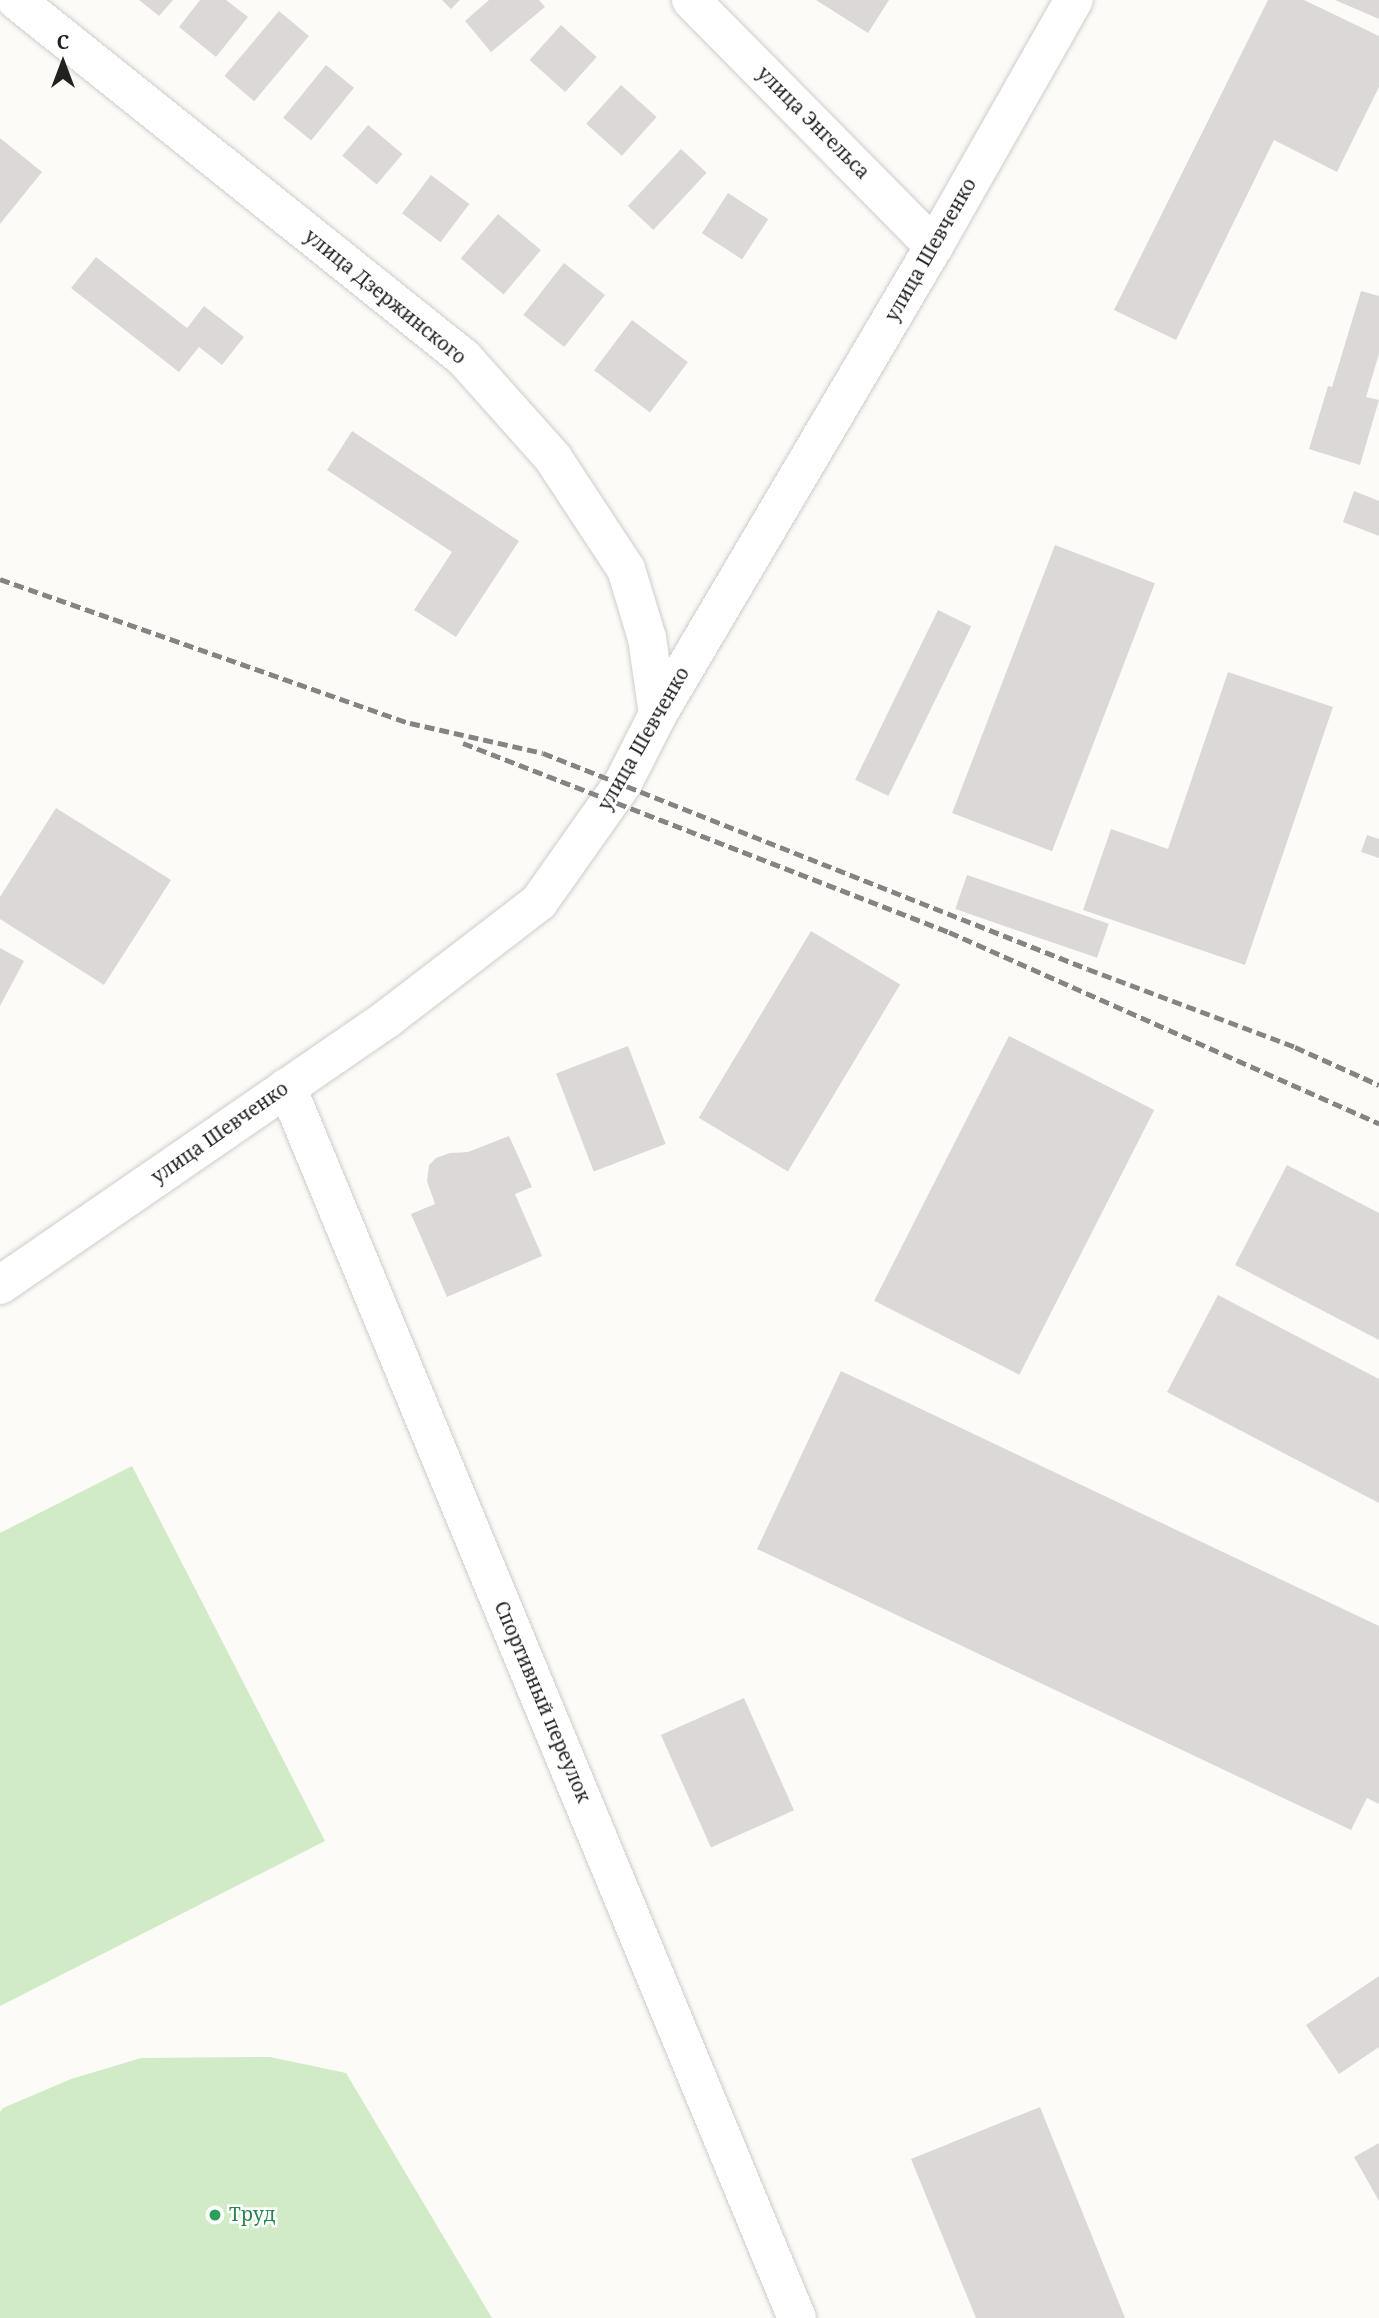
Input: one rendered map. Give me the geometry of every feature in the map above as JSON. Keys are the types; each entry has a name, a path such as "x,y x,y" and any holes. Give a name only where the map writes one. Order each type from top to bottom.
{"street":[{"name":"улица Дзержинского","path":"16,0 464,358 553,458 626,569 647,638 658,714"},
{"name":"улица Энгельса","path":"691,0 934,246"},
{"name":"улица Шевченко","path":"0,1285 388,1018 539,902 623,783 658,714 934,246 1074,0"},
{"name":"Спортивный переулок","path":"287,1087 797,2318"}],"green space":[{"path":"132,1466 325,1841 0,2006 0,1533"},
{"name":"Труд","path":"270,2057 346,2073 492,2318 0,2318 0,2112 3,2108 71,2079 141,2058"}],"building":[{"path":"139,0 173,0 159,16"},
{"path":"200,0 226,0 248,17 216,57 179,27"},
{"path":"442,0 460,0 451,9"},
{"path":"489,0 539,0 545,7 491,52 465,21"},
{"path":"816,0 889,0 868,33"},
{"path":"1268,0 1304,0 1379,36 1379,87 1337,172 1274,140 1176,340 1114,310"},
{"path":"1335,0 1379,0 1379,19"},
{"path":"279,11 309,36 254,101 224,76"},
{"path":"561,25 597,57 565,92 530,60"},
{"path":"326,65 354,88 311,141 283,118"},
{"path":"621,85 657,117 622,156 586,124"},
{"path":"368,125 402,154 377,185 342,156"},
{"path":"0,138 42,172 0,224"},
{"path":"681,149 707,173 653,230 628,206"},
{"path":"431,175 469,204 440,242 402,213"},
{"path":"728,193 768,219 742,259 702,233"},
{"path":"498,214 541,250 504,294 461,258"},
{"path":"96,257 187,328 204,306 244,337 222,365 199,347 179,372 71,288"},
{"path":"564,263 605,295 564,347 523,315"},
{"path":"1361,291 1379,296 1379,354 1366,397 1379,400 1360,465 1309,449 1328,386 1332,387"},
{"path":"632,320 688,362 650,412 594,370"},
{"path":"352,431 519,541 456,637 414,610 452,552 327,470"},
{"path":"1354,491 1379,501 1379,536 1343,522"},
{"path":"1055,545 1155,583 1052,851 952,813"},
{"path":"938,610 971,626 888,796 855,780"},
{"path":"1228,672 1333,707 1245,965 1083,910 1111,829 1168,849"},
{"path":"56,808 171,880 104,985 0,919 0,897"},
{"path":"1367,835 1379,839 1379,858 1361,852"},
{"path":"967,875 1109,924 1097,958 955,909"},
{"path":"811,931 900,985 788,1171 699,1118"},
{"path":"0,948 24,961 0,1006"},
{"path":"1009,1036 1154,1110 1019,1375 874,1301"},
{"path":"628,1046 666,1144 594,1172 556,1074"},
{"path":"509,1136 532,1187 515,1194 542,1256 447,1297 411,1214 435,1204 427,1181 429,1165 436,1158 450,1153 468,1152"},
{"path":"1287,1165 1379,1213 1379,1340 1235,1265"},
{"path":"1218,1295 1379,1379 1379,1503 1167,1392"},
{"path":"841,1371 1379,1626 1379,1804 1367,1798 1351,1830 757,1549"},
{"path":"744,1698 794,1810 711,1847 661,1735"},
{"path":"1379,1976 1379,2047 1339,2074 1306,2025"},
{"path":"1040,2107 1125,2318 976,2318 911,2159"},
{"path":"1379,2143 1379,2201 1354,2157"}],"railway":[{"path":"0,579 410,723 543,753 1088,969 1295,1047 1379,1085"},
{"path":"463,743 949,932 1379,1123"}],"place":[{"name":"Труд","path":"215,2215"}]}
